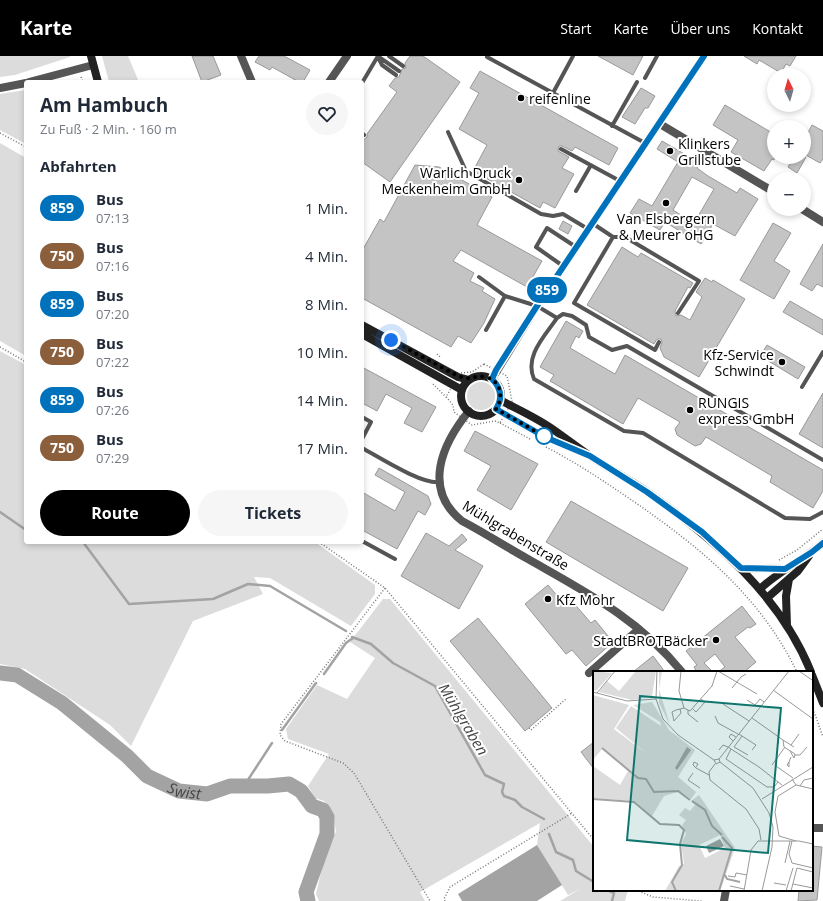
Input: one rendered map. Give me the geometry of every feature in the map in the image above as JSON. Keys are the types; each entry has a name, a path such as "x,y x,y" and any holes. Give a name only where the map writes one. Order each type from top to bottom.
{"main road":[{"path":"91,56 97,80"},
{"path":"364,326 458,376 469,380"},
{"path":"364,335 462,390"},
{"path":"480,376 492,379 499,388 500,400 496,409 486,415 474,414 469,411 462,402 462,390 469,380 480,376"},
{"path":"500,400 550,427 590,456 647,492 702,532 741,568 767,598 787,626 810,671"},
{"path":"496,409 545,437 590,456"},
{"path":"760,590 785,569 812,552 823,543"},
{"path":"767,598 798,571 812,552"},
{"path":"741,568 785,569"},
{"path":"787,626 786,596 789,579"},
{"path":"813,677 823,702"}],"street":[{"path":"241,56 251,80"},
{"path":"330,80 347,56"},
{"path":"492,379 496,370 537,306 704,56"},
{"path":"37,80 93,66"},
{"path":"0,88 24,83"},
{"path":"660,124 767,188"},
{"path":"811,215 823,222"},
{"name":"Mühlgrabenstraße","path":"469,411 444,453 440,464 442,495 450,510 462,521 607,604 639,629 670,658 681,671"},
{"path":"589,673 639,629"},
{"path":"724,901 726,891"}],"lane":[{"path":"379,56 399,71"},
{"path":"379,56 382,65 396,76"},
{"path":"364,80 379,56"},
{"path":"389,56 403,66"},
{"path":"553,93 573,56"},
{"path":"645,78 657,56"},
{"path":"487,57 645,143"},
{"path":"612,126 637,82"},
{"path":"448,132 466,171 541,214 553,216 563,214 613,237 625,237 699,281 678,313"},
{"path":"561,149 620,182"},
{"path":"576,190 591,165"},
{"path":"563,267 536,247 547,228 576,247"},
{"path":"613,237 574,303 655,350 659,342"},
{"path":"479,277 505,296 537,306 557,318"},
{"path":"486,330 505,296"},
{"path":"823,460 627,346 612,350 589,337 586,325 582,321 572,316 563,314 557,318 532,356 530,370 534,379 624,431 643,433 785,518 810,519 823,512"},
{"path":"802,387 823,352"},
{"path":"364,418 371,422 364,435"},
{"path":"364,449 402,470 432,483 440,482"},
{"path":"364,542 395,559"}],"path":[{"path":"0,133 24,146"},
{"path":"0,347 24,361"},
{"path":"500,423 512,401 507,376 484,364 472,372 460,373 446,397 453,405 454,412 472,425 495,421 534,441"},
{"path":"540,444 571,460 630,499 675,530 721,568 760,613 788,654 796,671"},
{"path":"322,544 385,588 593,839"},
{"path":"385,588 282,724 280,734 285,741 343,763 354,773 430,901"},
{"path":"529,728 531,730 567,698"},
{"path":"813,709 823,737"},
{"path":"445,901 444,899 450,886 572,813"},
{"path":"639,891 653,896 702,901"}],"shaded area":[{"path":"0,56 70,57 15,75 0,77"},
{"path":"102,56 128,56 138,80 108,80"},
{"path":"24,90 24,143 0,130 0,94"},
{"path":"0,143 24,157 24,355 0,341"},
{"path":"0,351 24,364 24,544 318,544 375,585 375,594 351,626 270,578 254,577 263,594 193,621 131,746 110,725 25,669 0,664"},
{"path":"481,382 491,386 495,396 491,406 481,410 471,406 467,396 471,386"},
{"path":"383,599 390,599 593,846 593,891 628,891 625,901 560,901 580,889 568,895 537,845 540,823 420,892 425,901 319,901 316,894 327,846 336,832 333,812 324,801 315,798 308,786 329,754 288,739 286,729 317,685 347,699 375,658 350,642"},
{"path":"537,845 562,885 537,901 462,901 458,894"}],"building":[{"path":"192,56 213,56 221,75 207,80 201,80"},
{"path":"259,56 284,56 310,70 304,80 295,80 272,67 270,70 255,62"},
{"path":"410,56 423,56 460,82 390,182 364,163 364,139 397,92 389,86 395,78 399,77 402,69 406,68 405,63"},
{"path":"598,56 643,56 633,75"},
{"path":"744,56 796,56 790,66 786,64 784,68 773,68 759,60 757,64"},
{"path":"480,71 618,148 609,165 575,147 572,151 559,146 558,151 569,157 562,168 574,174 555,208 543,202 540,208 473,171 487,145 459,129 479,93 470,88"},
{"path":"641,88 655,96 648,108 645,108 635,124 622,117"},
{"path":"725,105 767,130 767,164 769,164 764,171 731,152 738,140 713,125"},
{"path":"812,125 823,131 823,159 820,163 811,158"},
{"path":"662,141 700,163 697,168 708,176 737,193 740,188 758,199 735,236 713,224 701,244 665,222 660,230 630,213 639,199 652,206 678,162 657,149","holes":["692,177 714,189 694,223 673,210"]},
{"path":"790,164 802,164 798,172 788,167"},
{"path":"415,165 439,167 492,197 477,225 542,261 527,287 461,250 453,261 474,273 470,281 484,288 482,291 495,299 484,323 471,343 458,336 451,347 364,299 364,247 380,219 384,222"},
{"path":"563,221 572,226 568,234 559,229"},
{"path":"773,223 791,233 774,261 790,271 774,299 740,280"},
{"path":"823,244 823,287 817,284 812,291 800,284"},
{"path":"622,247 638,257 641,253 693,283 690,288 688,287 675,311 676,316 681,315 690,320 702,297 696,292 705,278 712,282 713,280 745,299 699,377 664,357 660,348 662,342 661,339 657,339 654,344 587,305"},
{"path":"790,301 823,320 823,335 783,312"},
{"name":"RUNGIS express GmbH","path":"566,321 583,331 579,338 576,336 570,348 615,374 625,355 823,470 823,491 813,508 770,482 772,476 706,437 701,444 695,446 677,435 675,429 680,422 638,398 623,424 550,381 554,375 540,367"},
{"name":"Kfz-Service Schwindt","path":"767,345 805,367 798,379 760,356"},
{"path":"364,368 436,407 422,432 404,423 412,408 386,394 377,411 364,404"},
{"path":"823,393 823,448 799,434"},
{"path":"475,431 538,464 511,510 477,490 491,466 464,451"},
{"path":"379,468 428,496 431,504 425,515 418,511 397,549 364,531 364,493 395,511 405,492 375,475"},
{"path":"571,501 688,568 663,611 546,542"},
{"path":"426,533 449,546 462,534 467,540 455,550 483,566 459,609 401,576"},
{"path":"548,585 565,605 571,600 591,623 595,620 613,642 586,666 572,650 566,654 525,604"},
{"name":"StadtBROTBäcker","path":"742,606 756,624 750,628 748,627 735,637 756,662 745,671 719,671 725,667 715,654 704,663 712,671 696,671 694,667 697,665 686,651"},
{"path":"478,618 552,708 525,731 450,641"},
{"path":"653,656 664,671 634,671"},
{"path":"593,743 593,768 581,752"},
{"path":"813,846 822,847 817,900 798,901 799,891 813,891"}],"waterway":[{"name":"Mühlgraben","path":"0,512 24,529"},
{"name":"Mühlgraben","path":"84,544 129,604 213,599 248,584 270,586 346,631"},
{"name":"Mühlgraben","path":"352,637 371,644 393,663 435,686 485,775 504,784 502,792 504,796 515,800 522,807 544,819"},
{"path":"324,674 346,643 353,638"},
{"name":"Swist","path":"0,673 17,675 62,703 127,756 147,776 179,791 207,794 230,786 268,786 289,784 301,791 312,806 323,810 327,817 327,834 306,892 308,901"},
{"path":"282,730 316,683"},
{"path":"244,786 272,743"},
{"name":"Mühlgraben","path":"549,834 556,852 573,860 576,871 593,881"},
{"name":"Mühlgraben","path":"609,891 614,893 612,901"}],"bus line":[{"name":"859","path":"704,56 496,370 492,379 496,383 501,394 499,405 496,409 545,437 590,456 647,492 702,532 741,568 761,570 785,569 812,552 823,543"}],"place":[{"name":"reifenline","path":"521,98"},
{"name":"Klinkers Grillstube","path":"670,151"},
{"name":"Warlich Druck Meckenheim GmbH","path":"519,180"},
{"name":"Van Elsbergern & Meurer oHG","path":"666,203"},
{"name":"Kfz-Service Schwindt","path":"782,362"},
{"name":"RUNGIS express GmbH","path":"690,410"},
{"name":"Kfz Mohr","path":"548,599"},
{"name":"StadtBROTBäcker","path":"716,640"}],"route":[{"path":"391,340 458,376 469,380 480,376 492,379 496,383 501,394 499,405 496,409 545,437 544,436"}]}
